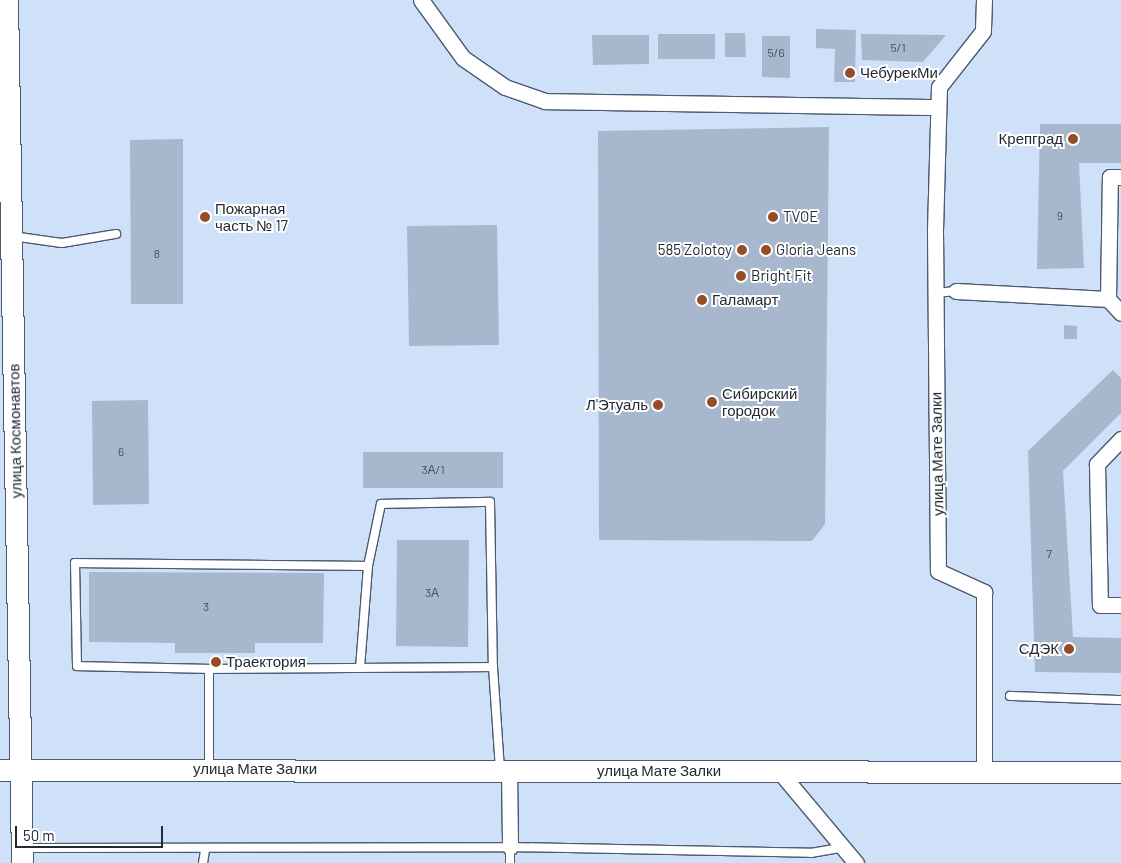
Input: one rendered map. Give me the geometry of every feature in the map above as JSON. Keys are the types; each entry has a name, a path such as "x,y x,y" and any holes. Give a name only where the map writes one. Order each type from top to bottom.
{"street":[{"name":"улица Космонавтов","path":"7,0 22,856"},
{"path":"421,0 463,58 505,87 545,101 937,107"},
{"name":"улица Мате Залки","path":"984,0 983,31 939,87 937,107 936,293 938,571 984,592 984,772"},
{"path":"1121,177 1110,177 1108,299 1121,313"},
{"path":"956,291 1108,299"},
{"path":"1121,439 1097,464 1100,605 1121,605"},
{"name":"улица Мате Залки","path":"0,770 209,768 505,771 1121,772"},
{"path":"505,771 510,847"},
{"path":"780,771 840,848 856,863"}],"lane":[{"path":"11,235 62,243 116,234"},
{"path":"936,293 956,291"},
{"path":"360,668 368,566 381,504 490,502 492,667 505,771"},
{"path":"368,566 75,563 77,666 209,669 492,667"},
{"path":"209,669 209,768"},
{"path":"1010,696 1121,700"},
{"path":"22,856 205,850 510,847 811,853 840,848"},
{"path":"510,847 510,863"},
{"path":"203,863 205,850"}],"building":[{"path":"816,29 856,30 855,82 834,82 835,49 816,48"},
{"path":"725,33 745,33 746,57 725,57"},
{"path":"658,34 715,34 715,59 658,59"},
{"path":"861,34 946,35 923,62 862,60"},
{"path":"592,35 649,35 649,64 593,65"},
{"path":"762,36 790,36 790,78 762,77"},
{"path":"1040,124 1121,124 1121,163 1079,163 1084,268 1037,269"},
{"name":"Сибирский городок","path":"829,127 825,524 812,541 599,540 598,131"},
{"name":"Пожарная часть № 17","path":"183,139 183,304 131,304 130,140"},
{"path":"497,225 499,345 409,346 407,226"},
{"path":"1064,325 1077,326 1077,339 1064,339"},
{"path":"1113,370 1121,378 1121,413 1063,471 1073,637 1121,638 1121,673 1035,672 1028,451"},
{"path":"148,400 149,504 93,505 92,401"},
{"path":"363,452 503,452 503,488 363,488"},
{"path":"397,540 469,540 468,647 396,646"},
{"path":"89,572 324,573 323,643 255,643 255,653 175,653 175,643 89,642"}],"place":[{"name":"ЧебурекМи","path":"850,73"},
{"name":"Крепград","path":"1073,139"},
{"name":"Пожарная часть № 17","path":"205,217"},
{"name":"TVOE","path":"773,217"},
{"name":"585 Zolotoy","path":"742,250"},
{"name":"Gloria Jeans","path":"766,250"},
{"name":"Bright Fit","path":"741,276"},
{"name":"Галамарт","path":"702,300"},
{"name":"Сибирский городок","path":"712,402"},
{"name":"Л'Этуаль","path":"658,405"},
{"name":"СДЭК","path":"1069,649"},
{"name":"Траектория","path":"216,662"}]}
